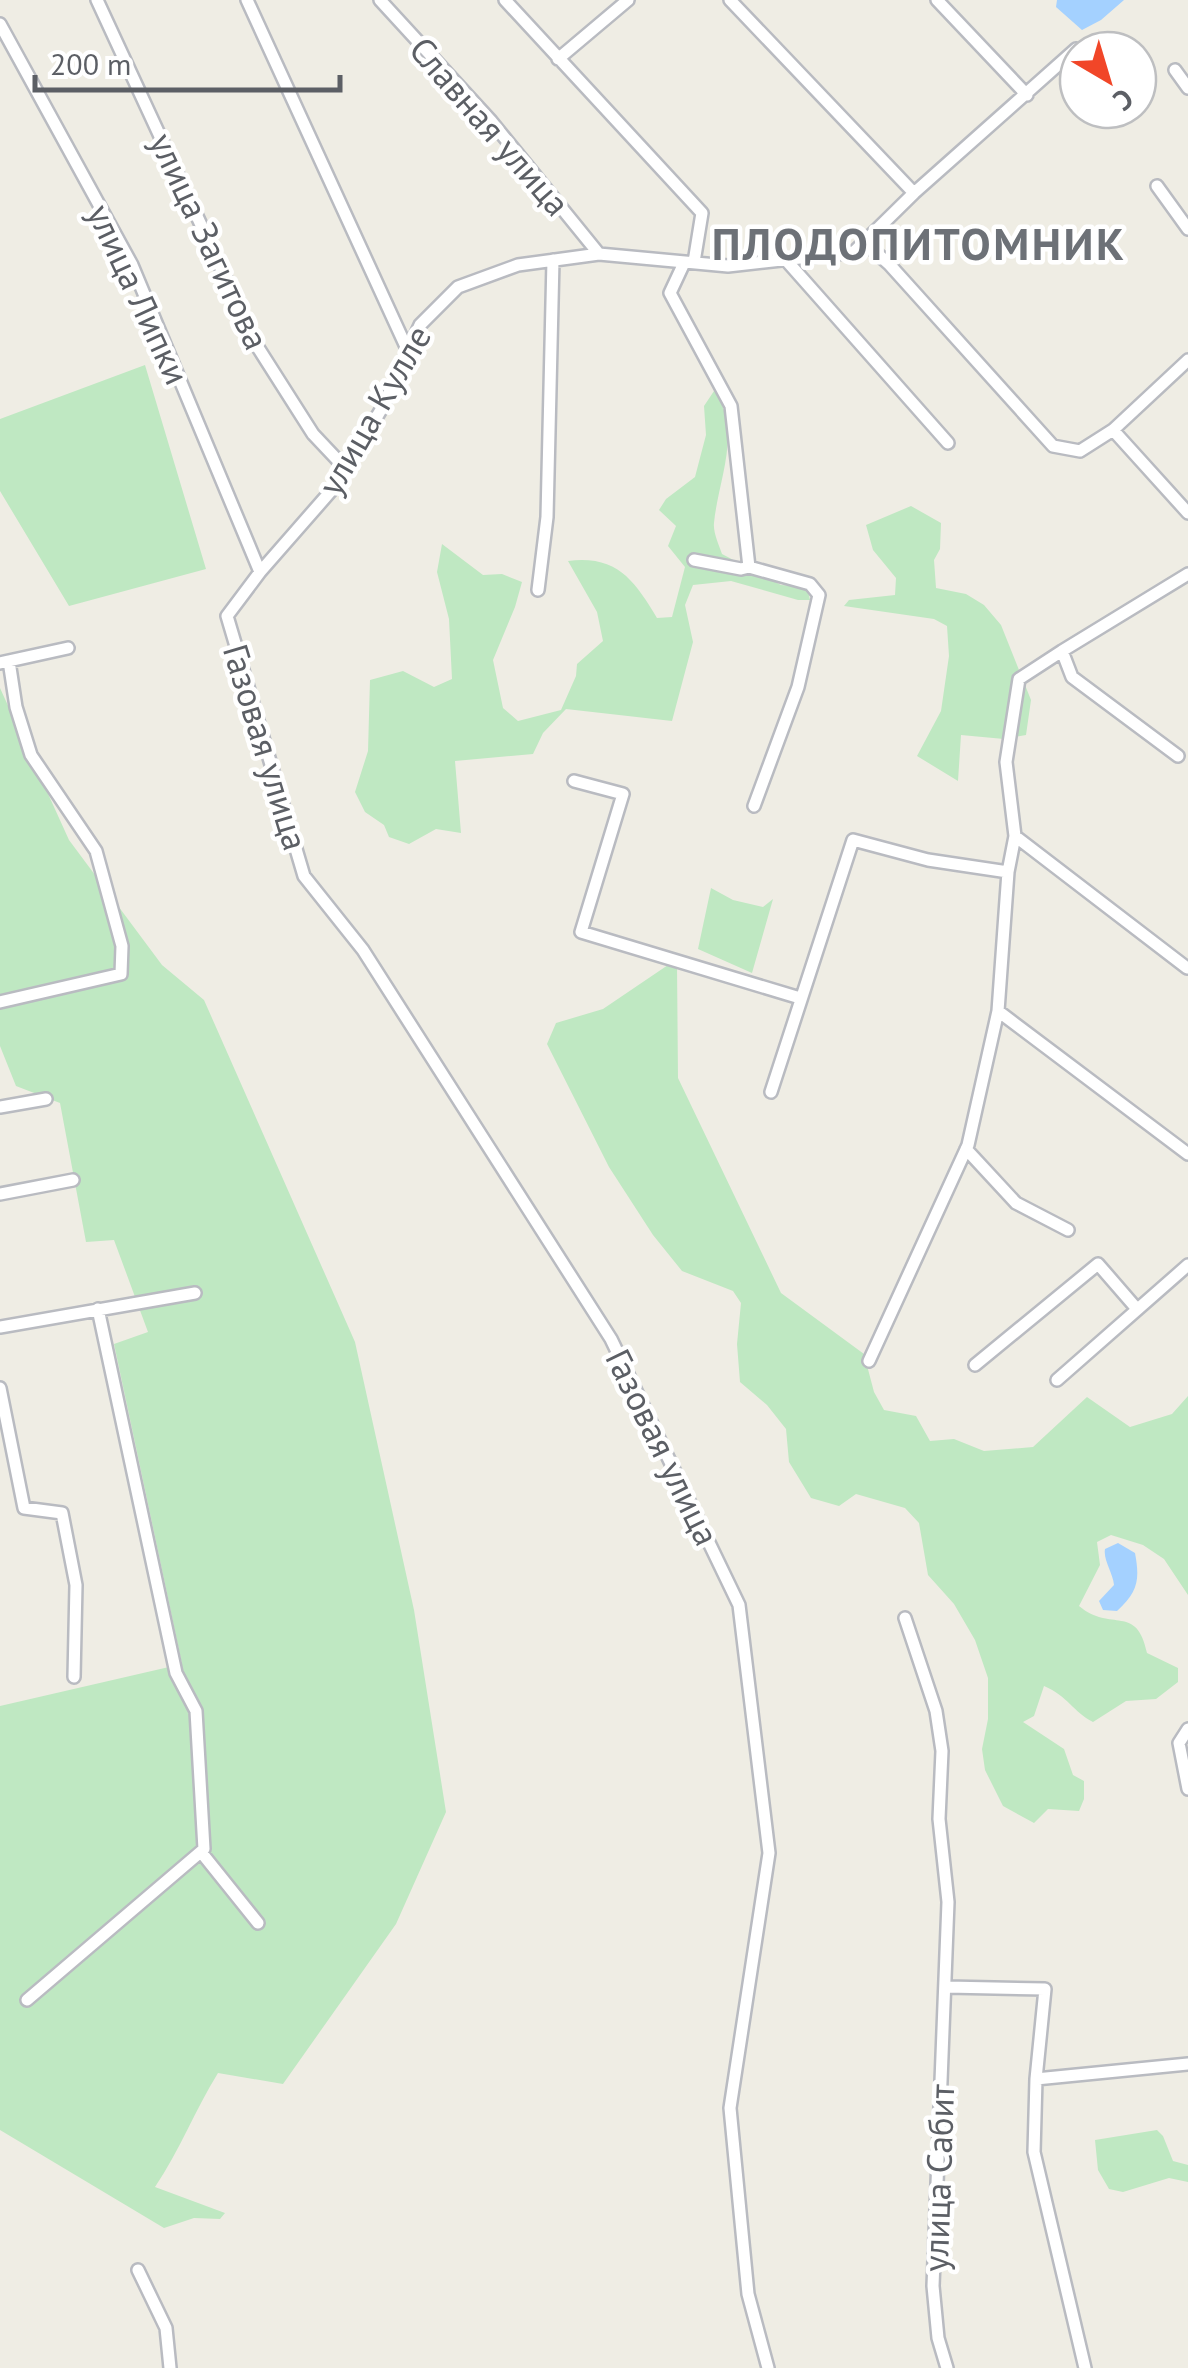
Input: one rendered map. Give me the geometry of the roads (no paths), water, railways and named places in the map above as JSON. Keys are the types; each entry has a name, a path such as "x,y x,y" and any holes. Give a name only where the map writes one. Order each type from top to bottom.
{"street":[{"name":"улица Загитова","path":"97,0 257,346 313,434 346,469"},
{"path":"246,0 408,350"},
{"name":"Славная улица","path":"380,0 491,121 599,254"},
{"path":"505,0 702,212 689,263 670,292 731,406 750,567"},
{"path":"558,59 628,0"},
{"path":"730,0 914,193"},
{"path":"937,0 1027,95"},
{"name":"улица Липки","path":"0,24 132,264 260,572"},
{"name":"улица Кулле","path":"227,616 337,484 382,408 420,325 458,287 518,265 599,254 728,266 854,252 914,193 1058,65"},
{"path":"1175,70 1188,88"},
{"path":"1158,186 1188,229"},
{"path":"864,242 889,264 1053,446 1080,451 1113,430 1188,360"},
{"name":"Славная улица","path":"538,590 547,517 553,260"},
{"path":"786,260 948,443"},
{"path":"1113,430 1188,512"},
{"path":"694,560 741,569 750,567 810,584 819,595 798,686 754,806"},
{"path":"869,1361 966,1149 998,1011 1008,872 1016,836 1006,762 1019,679 1188,574"},
{"name":"Газовая улица","path":"227,616 304,876 363,950 611,1339 739,1605 769,1853 730,2108 748,2294 768,2368"},
{"path":"0,1002 122,974 122,946 96,852 31,755 4,662 68,648"},
{"path":"1062,651 1072,676 1178,756"},
{"path":"574,781 624,794 581,932 800,998"},
{"path":"1016,836 1187,968"},
{"path":"771,1092 852,840 928,860 1008,872"},
{"path":"998,1011 1188,1154"},
{"path":"0,1107 46,1099"},
{"path":"966,1149 1016,1203 1068,1230"},
{"path":"0,1194 72,1180"},
{"path":"975,1365 1098,1264 1137,1309"},
{"path":"1057,1380 1188,1265"},
{"path":"0,1328 195,1294"},
{"path":"27,2000 204,1849 196,1711 176,1673 98,1308"},
{"path":"0,1388 24,1508 62,1514 76,1585 74,1677"},
{"name":"улица Сабит","path":"905,1618 936,1710 942,1751 939,1819 948,1902 933,2286 938,2338 948,2368"},
{"path":"1188,1729 1180,1742 1188,1789"},
{"path":"201,1852 258,1923"},
{"path":"946,1987 1045,1989 1034,2152 1084,2368"},
{"path":"1036,2079 1188,2064"},
{"path":"138,2270 166,2328 170,2368"}],"water":[{"path":"1057,0 1124,0 1082,30 1056,7"},
{"path":"1118,1543 1135,1553 1136,1585 1117,1611 1103,1610 1099,1601 1114,1585 1105,1549"}],"district":[{"name":"ПЛОДОПИТОМНИК","path":"919,243"}]}
